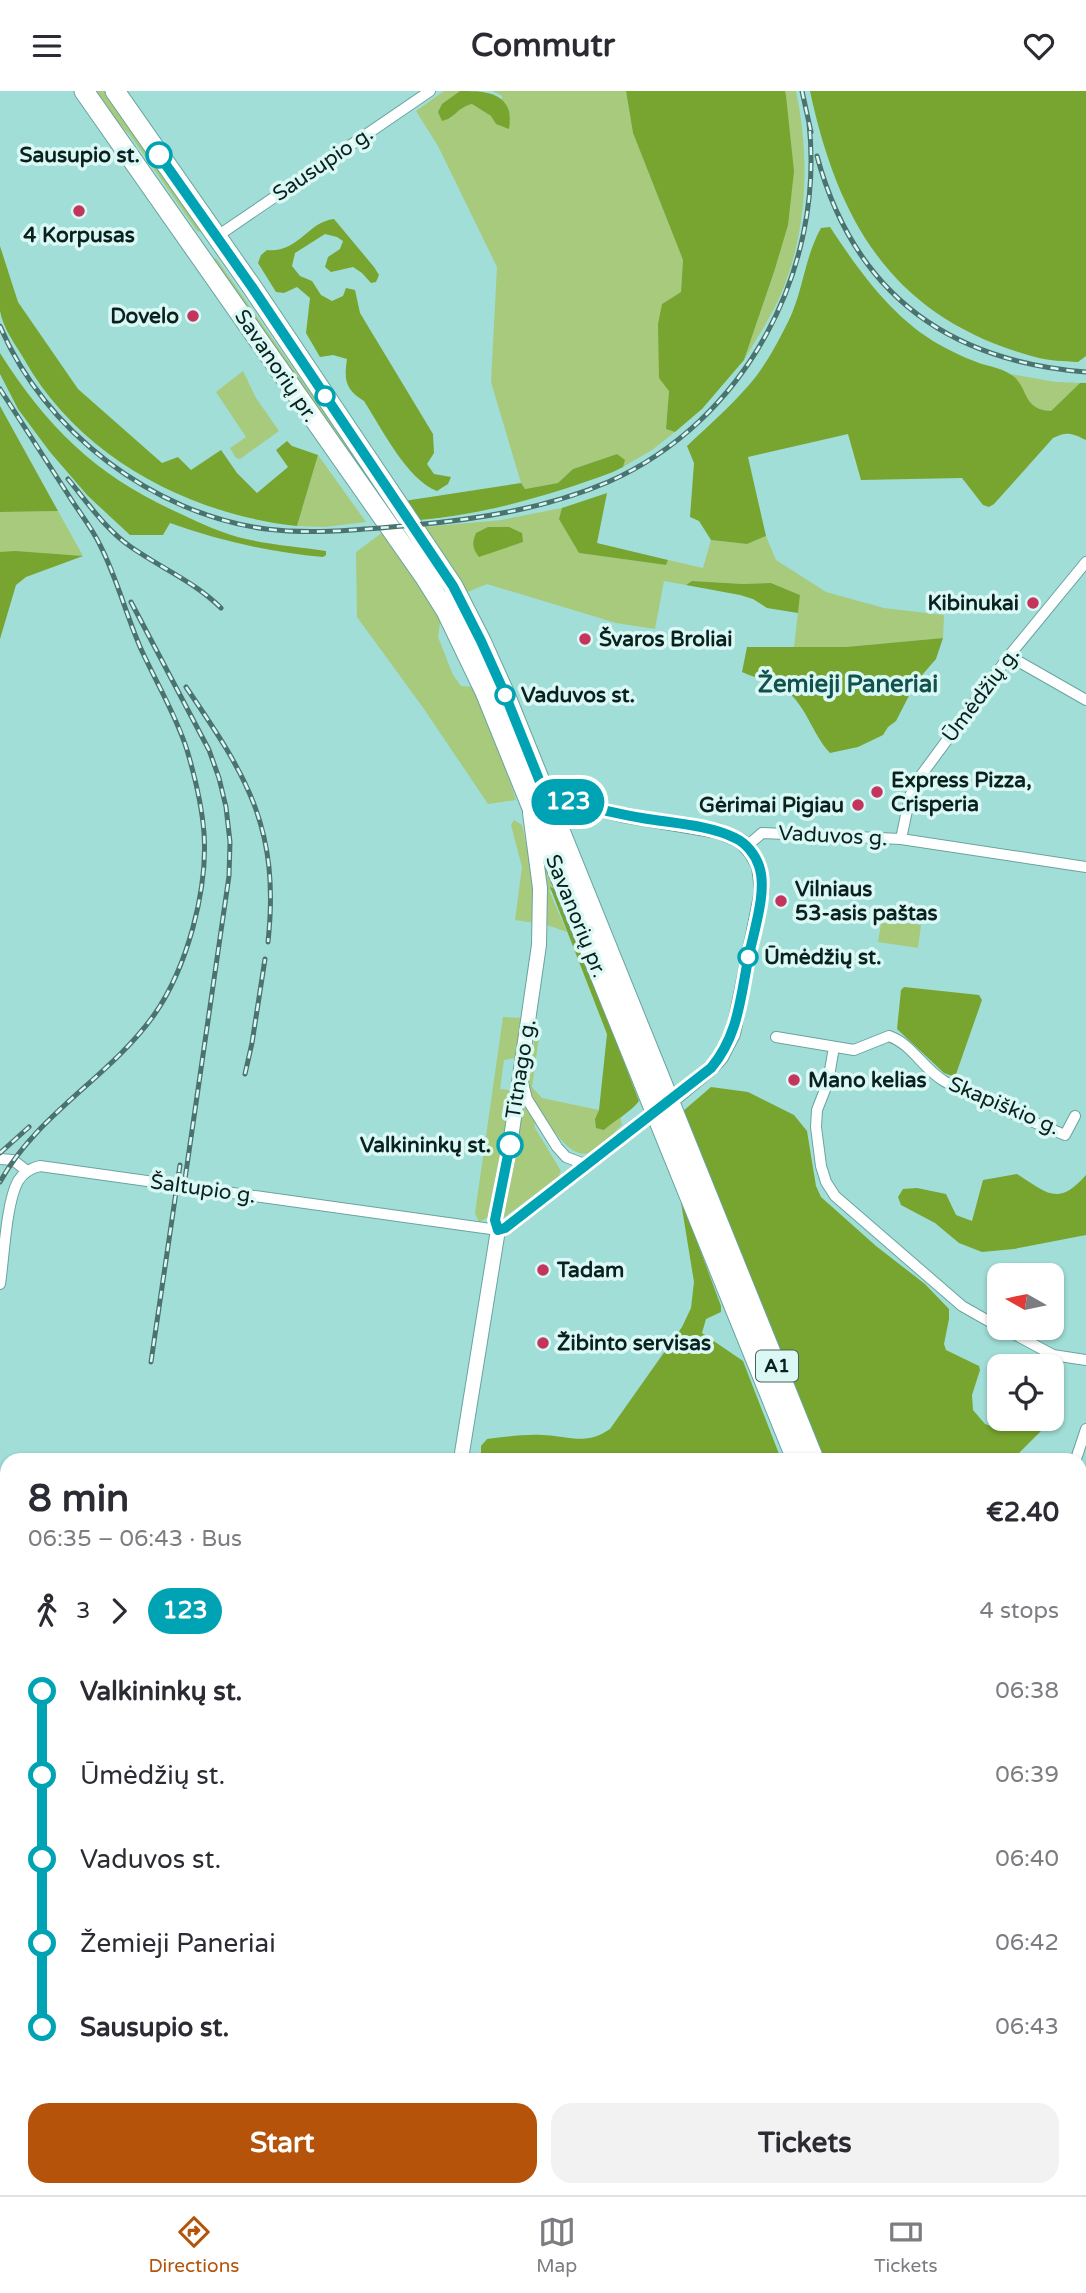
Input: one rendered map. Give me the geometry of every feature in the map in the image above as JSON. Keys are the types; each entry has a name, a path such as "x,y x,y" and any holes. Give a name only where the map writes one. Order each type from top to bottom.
{"highway":[{"name":"Savanorių pr.","path":"84,91 446,611 539,801 811,1453"},
{"name":"Savanorių pr.","path":"116,91 252,287 453,586 498,679 539,801 794,1453"},
{"path":"196,250 216,237"}],"street":[{"name":"Sausupio g.","path":"216,237 430,91"},
{"name":"Ūmėdžių g.","path":"901,839 913,789 1009,656 1086,562"},
{"path":"1009,656 1086,700"},
{"name":"Vaduvos g.","path":"539,801 569,802 623,815 718,831 747,846 762,833 901,839 1086,867"},
{"name":"Titnago g.","path":"462,1453 498,1230 496,1209 510,1145 539,945 539,801"},
{"path":"676,1097 711,1068 733,1034 762,891 759,866 747,846"},
{"name":"Skapiškio g.","path":"776,1037 854,1050 889,1037 906,1046 942,1080 1015,1114 1065,1135 1075,1116"},
{"path":"834,1047 828,1081 816,1116 821,1166 830,1189 962,1306 987,1319"},
{"path":"521,1069 525,1094 557,1147 566,1157 587,1165"},
{"path":"498,1230 505,1228 649,1116"},
{"path":"0,1159 13,1160 27,1171 16,1184 12,1199 0,1284"},
{"name":"Šaltupio g.","path":"27,1171 34,1167 48,1166 498,1230"},
{"path":"1027,1341 1053,1355 1086,1360"},
{"path":"1078,1453 1086,1429"}],"green space":[{"path":"92,91 107,91 203,232 197,231 130,135 104,109"},
{"path":"444,91 460,91 442,105 438,112 450,119 460,107 472,104 491,116 497,124 502,96 492,91 626,91 633,133 683,260 681,292 662,304 669,391 666,429 675,432 623,467 624,460 617,454 573,469 558,483 524,489 521,483 491,382 497,267 438,146 416,111"},
{"path":"460,91 490,93 502,99 509,111 509,129 496,124 491,116 472,104 442,121 438,112 442,104"},
{"path":"626,91 785,91 786,96 794,171 788,225 774,272 744,360 702,409 675,432 666,429 669,391 659,378 658,324 662,304 681,292 683,260 633,133"},
{"path":"785,91 796,91 800,116 805,167 801,219 797,245 781,294 744,360 774,272"},
{"path":"810,91 1086,91 1086,356 1078,362 1045,359 986,340 945,318 910,292 881,260 857,224 838,184 822,140"},
{"path":"334,219 374,267 379,275 376,282 371,283 353,267 331,272 325,267 328,257 340,249 343,241 325,234 295,253 292,266 300,276 312,281 321,295 332,301 343,296 346,288 355,290 360,313 433,434 434,453 427,464 434,474 451,477 448,484 437,491 426,485 405,465 364,401 349,388 346,378 347,359 333,355 320,357 306,333 310,298 297,287 284,293 276,292 258,263 267,250 287,247 325,221"},
{"path":"830,227 865,277 907,322 953,352 1010,374 1034,406 1051,411 1080,383 1086,383 1086,440 1069,434 1053,438 989,507 983,505 962,478 861,480 848,434 748,457 766,536 747,544 711,540 699,521 690,517 694,463 687,446 727,409 766,362 794,309 821,228"},
{"path":"0,246 18,302 78,389 162,463 178,457 191,470 221,450 237,473 257,493 288,467 276,450 287,441 292,446 318,455 297,526 216,509 177,494 140,475 106,452 75,425 47,394 4,324 0,311"},
{"path":"216,258 398,518 395,519 213,260"},
{"path":"0,353 56,428 100,467 124,484 151,500 221,532 256,541 326,551 326,555 323,557 264,549 170,523 163,535 130,535 88,496 18,409 0,374"},
{"path":"243,371 256,398 279,431 240,459 236,458 230,448 246,437 216,392"},
{"path":"1011,374 1056,382 1080,383 1051,411 1042,410 1026,398"},
{"path":"0,406 58,511 0,512"},
{"path":"617,454 625,460 623,467 613,472 542,496 494,508 420,520 404,501 521,483 525,489 558,483 573,469"},
{"path":"318,455 366,522 325,527 297,526"},
{"path":"607,493 597,543 668,560 666,565 579,553 559,519 562,508"},
{"path":"562,508 560,519 579,553 666,565 668,560 703,568 711,540 747,544 766,536 776,560 826,592 884,608 944,615 943,638 846,647 794,647 800,595 771,583 692,581 686,585 664,581 655,629 616,623 487,584 465,593 424,527 501,520"},
{"path":"58,511 83,556 0,552 0,512"},
{"path":"488,527 509,527 522,533 523,542 479,557 473,543 476,533"},
{"path":"383,532 441,617 438,637 453,675 461,686 475,687 516,800 488,804 357,617 356,552"},
{"path":"0,552 83,556 26,577 16,585 0,639"},
{"path":"692,581 771,583 800,595 798,613 767,608 740,595 686,585"},
{"path":"943,638 936,659 916,682 896,721 883,735 858,747 830,753 792,695 774,684 742,672 747,647 846,647"},
{"path":"514,820 522,825 525,837 535,923 515,920 522,867 511,825"},
{"path":"537,837 560,895 549,890 567,932 547,925 546,891"},
{"path":"550,887 562,901 639,1101 604,1130 596,1128 595,1119 599,1110 607,1034"},
{"path":"882,918 921,925 918,948 878,942"},
{"path":"904,987 979,995 982,1000 955,1077 944,1073 897,1029 901,990"},
{"path":"503,1017 524,1018 515,1058 504,1060 500,1089 509,1090 508,1128 489,1217 479,1222 475,1213"},
{"path":"536,1028 540,1029 532,1087 542,1098 599,1110 595,1119 604,1130 620,1115 622,1125 593,1151 580,1153 563,1142 529,1095 527,1085"},
{"path":"711,1087 748,1092 794,1115 807,1131 816,1186 821,1197 876,1246 925,1284 949,1309 944,1344 946,1350 979,1366 972,1395 973,1410 987,1425 987,1431 1041,1431 1019,1453 820,1453 682,1112"},
{"path":"526,1107 534,1118 535,1128 561,1171 558,1177 502,1219 501,1194 523,1108"},
{"path":"1017,1174 1052,1194 1068,1191 1086,1175 1086,1235 1014,1249 982,1252 959,1243 935,1223 901,1205 898,1197 903,1189 917,1188 946,1194 956,1215 972,1221 983,1180"},
{"path":"680,1196 721,1306 721,1312 706,1319 702,1333 743,1361 779,1453 481,1453 481,1446 487,1439 535,1435 585,1439 610,1429 682,1327 691,1308 694,1282"}],"railway":[{"path":"802,91 811,132"},
{"path":"0,326 19,364 44,400 74,432 107,461 144,486 183,506 224,520 284,531 340,531 464,519 561,499 608,482 657,455 700,421 736,380 766,334 789,285 804,232 811,178 809,123"},
{"path":"817,156 833,204 855,246 882,282 913,311 950,335 991,353 1036,365 1086,372"},
{"path":"0,389 89,526 106,558 141,649 172,711 187,750 202,812 204,833 203,879 199,903 185,952 166,996 136,1037 34,1136 0,1182"},
{"path":"68,479 97,515 122,540 200,590 221,608"},
{"path":"131,602 209,750 226,807 230,842 229,876 185,1179"},
{"path":"186,687 227,749 255,806 269,867 268,942"},
{"path":"245,1074 265,959"},
{"path":"0,1153 29,1127"},
{"path":"151,1362 180,1165"}],"bus line":[{"name":"123","path":"159,155 252,287 453,586 504,692 548,802 569,802 623,815 718,831 747,846 759,866 762,891 733,1034 728,1046 711,1068 505,1228 498,1230 495,1220 498,1198 510,1145"}],"place":[{"name":"Sausupio st.","path":"159,155"},
{"name":"4 Korpusas","path":"79,211"},
{"name":"Dovelo","path":"193,316"},
{"name":"Kibinukai","path":"1033,603"},
{"name":"Švaros Broliai","path":"585,639"},
{"name":"Vaduvos st.","path":"505,695"},
{"name":"Express Pizza, Crisperia","path":"877,792"},
{"name":"Gėrimai Pigiau","path":"858,805"},
{"name":"Vilniaus 53-asis paštas","path":"781,901"},
{"name":"Ūmėdžių st.","path":"748,957"},
{"name":"Mano kelias","path":"794,1080"},
{"name":"Valkininkų st.","path":"510,1145"},
{"name":"Tadam","path":"543,1270"},
{"name":"Žibinto servisas","path":"543,1343"}],"district":[{"name":"Žemieji Paneriai","path":"848,684"}]}
